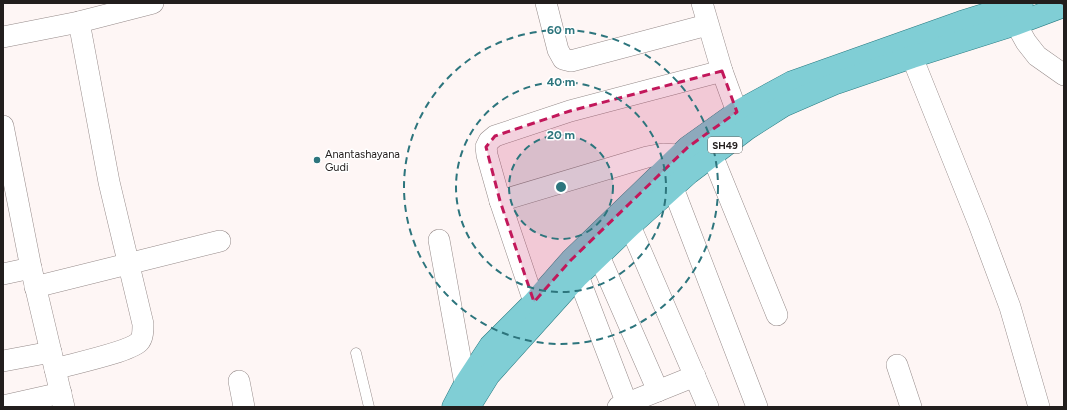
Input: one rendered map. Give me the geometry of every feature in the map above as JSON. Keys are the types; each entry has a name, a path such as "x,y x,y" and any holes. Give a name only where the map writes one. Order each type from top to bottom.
{"main road":[{"name":"SH49","path":"453,407 465,384 490,346 534,302 571,260 679,155 737,112 792,82 961,22 1022,3"},
{"name":"SH49","path":"469,407 489,375 578,276 630,226 689,173 747,129 783,106 836,83 912,56 1016,24 1064,6"}],"street":[{"path":"3,37 80,22 153,3"},
{"path":"546,3 558,50 563,59 571,61 707,25"},
{"path":"702,3 707,25 737,112"},
{"path":"3,361 53,361 128,348 139,342 143,333 143,324 109,182 80,22"},
{"path":"1016,24 1026,42 1037,56 1064,76"},
{"path":"912,56 979,224 1010,307 1039,407"},
{"path":"534,302 500,201 487,155 486,147 490,141 495,136 570,111 722,71"},
{"path":"3,126 7,168 62,400 3,406"},
{"path":"500,201 647,157 663,154 679,155"},
{"path":"712,155 777,315"},
{"path":"673,188 757,407"},
{"path":"630,226 708,407"},
{"path":"439,240 465,384"},
{"path":"3,274 33,277 128,264 220,241"},
{"path":"600,256 658,391"},
{"path":"578,276 623,405 695,376"},
{"path":"897,365 910,407"},
{"path":"239,381 244,407"}],"lane":[{"path":"356,353 369,407"}],"highlighted area":[{"path":"722,71 737,112 688,147 571,260 534,302 500,201 486,147 495,136 570,111"}],"place":[{"name":"Anantashayana Gudi","path":"317,160"}]}
